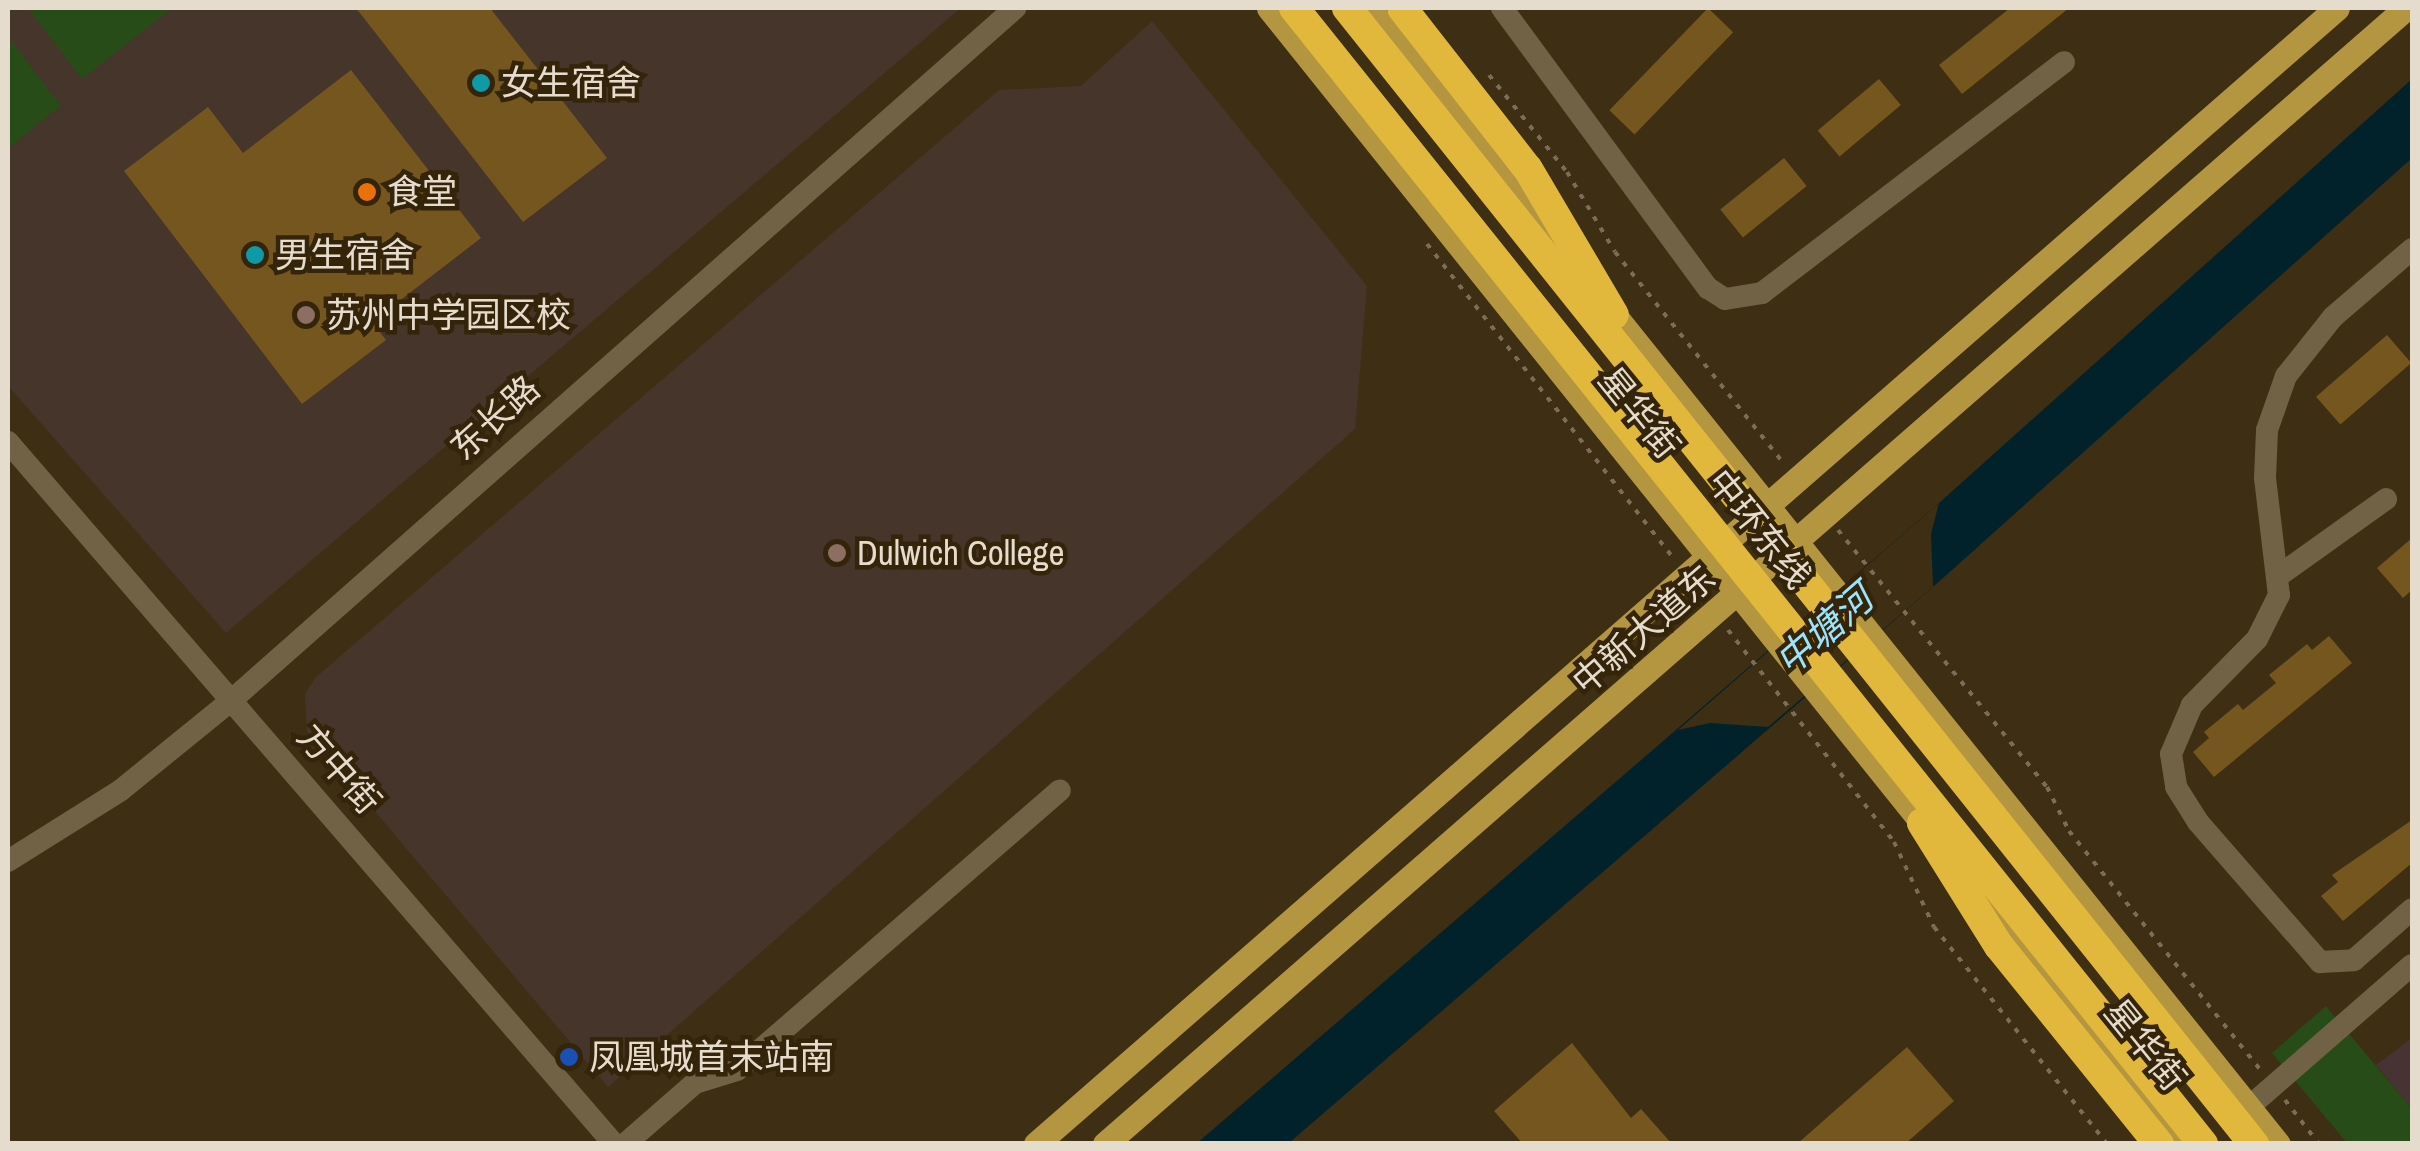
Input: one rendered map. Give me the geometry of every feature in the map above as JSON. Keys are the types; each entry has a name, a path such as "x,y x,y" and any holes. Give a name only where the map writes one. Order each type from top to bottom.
{"highway":[{"name":"中环东线","path":"1294,8 2203,1144"},
{"name":"中环东线","path":"1347,8 2254,1144"},
{"path":"1402,8 1528,169 1614,315"},
{"path":"1922,822 1999,946 2159,1144"}],"main road":[{"name":"星华街","path":"1269,8 2179,1144"},
{"name":"星华街","path":"1369,8 2278,1144"},
{"name":"中新大道东","path":"1036,1144 1768,510 2337,8"},
{"name":"中新大道东","path":"1104,1144 1739,594 2406,8"}],"street":[{"name":"东长路","path":"8,861 121,790 233,699 1015,8"},
{"path":"1502,8 1708,288 1725,298 1762,293 2064,62"},
{"path":"2412,249 2313,338 2273,403 2265,478 2281,574 2279,596 2257,639 2180,722 2171,754 2176,787 2198,822 2320,962 2354,960 2412,909"},
{"name":"方中街","path":"8,442 614,1144"},
{"path":"2281,574 2386,499"},
{"path":"626,1144 695,1083 736,1070 1060,790"},
{"path":"2248,1107 2412,965"}],"path":[{"path":"1483,68 1567,172 1615,252 1799,482"},
{"path":"1827,516 2319,1144"},
{"path":"1753,664 1894,842 1934,927 2107,1144"}],"shaded area":[{"name":"苏州中学园区校","path":"8,8 961,8 226,633 8,386"},
{"name":"Dulwich College","path":"1152,21 1367,286 1355,429 608,1087 307,731 305,694 316,677 999,90 1081,86"},
{"path":"2412,1038 2412,1109 2376,1065"}],"green space":[{"path":"28,8 172,8 82,79"},
{"path":"8,37 61,106 8,148"},
{"path":"2326,1006 2412,1109 2412,1143 2347,1143 2272,1053"}],"water":[{"name":"中塘河","path":"2412,79 2412,158 1933,587 1289,1143 1196,1144 1939,503"}],"pier":[{"path":"1939,503 1931,534 1933,587 1768,727 1710,723 1678,730"}],"building":[{"name":"女生宿舍","path":"356,8 490,8 607,158 523,222"},
{"path":"1708,8 1733,32 1635,134 1609,110"},
{"path":"2010,8 2069,8 1962,94 1939,65"},
{"path":"351,70 481,238 372,322 386,340 302,404 124,171 208,107 243,153"},
{"path":"1879,79 1901,105 1840,156 1818,130"},
{"path":"1784,158 1807,186 1743,238 1720,210"},
{"path":"2387,335 2411,363 2340,425 2316,397"},
{"path":"2412,538 2412,590 2403,598 2377,568"},
{"path":"2329,636 2352,663 2214,777 2193,752 2209,738 2204,732 2238,704 2243,710 2276,683 2269,675 2307,644 2312,650"},
{"path":"2412,820 2412,863 2343,921 2321,896 2338,882 2332,875"},
{"path":"1572,1043 1631,1118 1641,1109 1672,1144 1523,1144 1494,1111"},
{"path":"1907,1047 1954,1101 1905,1144 1797,1144"}],"place":[{"name":"女生宿舍","path":"481,83"},
{"name":"食堂","path":"367,192"},
{"name":"男生宿舍","path":"255,255"},
{"name":"苏州中学园区校","path":"306,315"},
{"name":"Dulwich College","path":"837,553"},
{"name":"凤凰城首末站南","path":"569,1057"}]}
